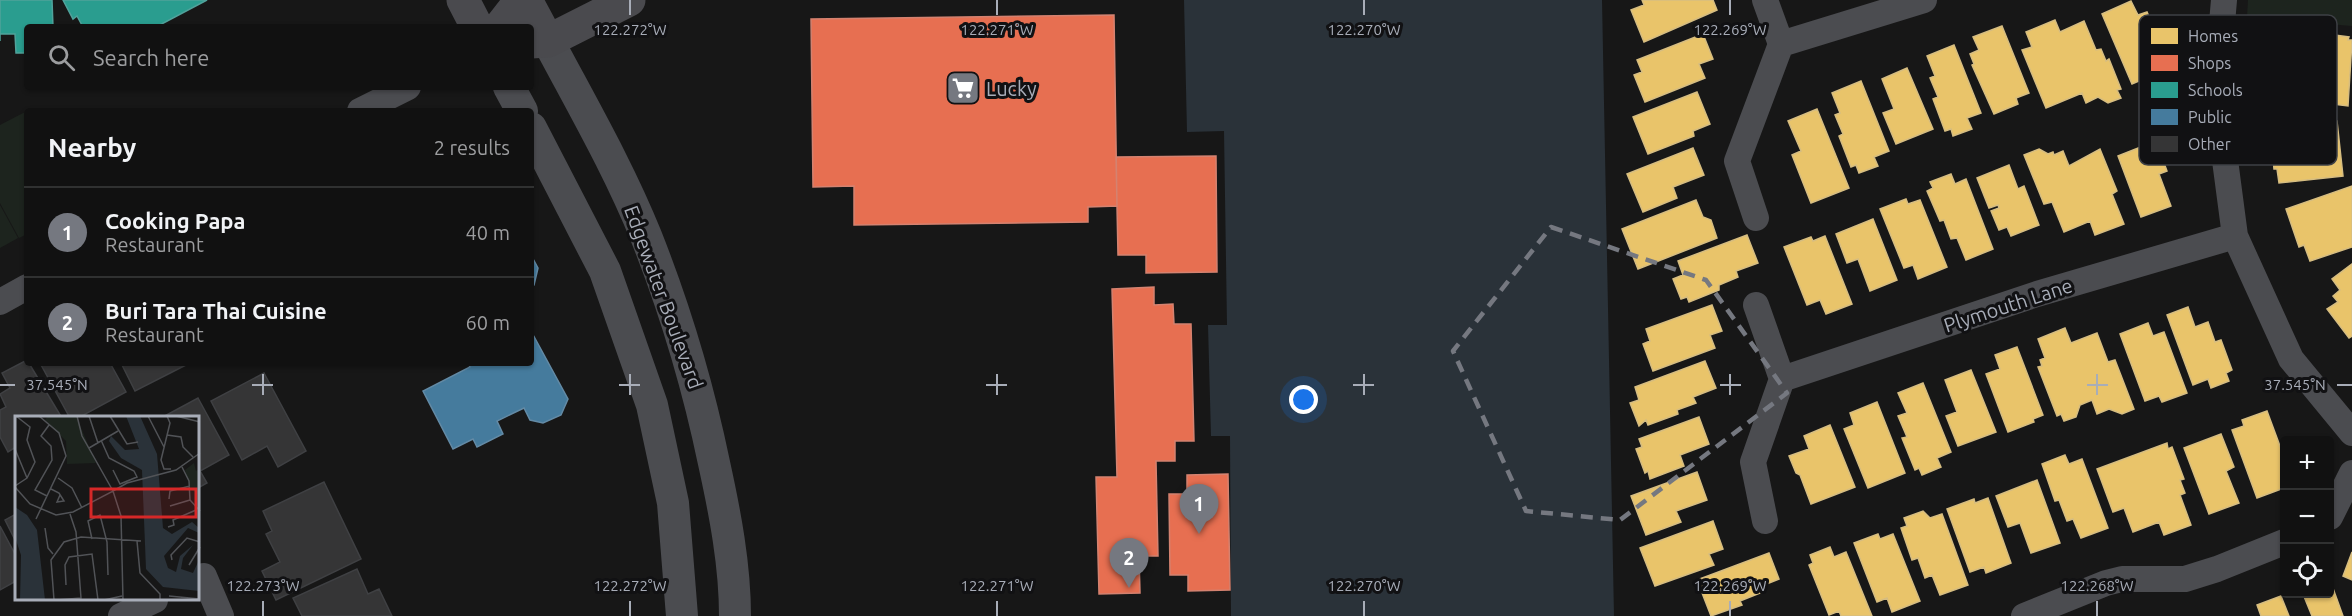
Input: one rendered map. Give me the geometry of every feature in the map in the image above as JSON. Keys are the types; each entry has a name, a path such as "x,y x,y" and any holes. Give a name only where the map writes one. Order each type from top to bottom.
{"main road":[{"path":"463,0 475,24"},
{"path":"502,24 521,0"},
{"name":"Edgewater Boulevard","path":"526,0 533,24"},
{"path":"539,42 628,0"},
{"name":"Edgewater Boulevard","path":"534,26 539,42"}],"street":[{"path":"1756,218 1737,161 1781,44 1765,0"},
{"path":"1781,44 1924,0"},
{"path":"2223,15 2224,0"},
{"name":"Edgewater Boulevard","path":"539,42 611,161 646,237 699,393 721,493 735,585 735,616"},
{"path":"366,108 402,90"},
{"path":"511,90 520,108"},
{"path":"534,134 605,271 652,405 673,503 682,616"},
{"path":"2226,165 2235,236 2291,359 2352,433"},
{"name":"Plymouth Lane","path":"1782,379 2037,294 2235,236"},
{"path":"0,302 24,289"},
{"path":"1756,305 1782,379 1753,462 1765,521"},
{"path":"2334,509 2352,472"},
{"path":"2024,616 2106,583 2121,579 2185,579 2280,544"},
{"path":"200,578 204,576 221,616"},
{"path":"121,616 153,601"}],"highlighted area":[{"path":"1551,227 1706,280 1787,393 1620,520 1526,511 1453,351"}],"shaded area":[{"path":"1184,0 1602,0 1614,616 1231,616 1230,436 1211,436 1208,325 1227,325 1224,131 1187,132"},
{"path":"2248,0 2352,0 2352,26 2337,25 2337,15 2247,15"},
{"path":"24,113 24,236 19,238 0,203 0,125"},
{"path":"0,205 18,238 0,248"}],"building: Homes":[{"path":"1642,0 1713,0 1717,10 1644,42 1631,10 1644,5"},
{"path":"2131,1 2138,15 2147,12 2148,15 2139,15 2139,81 2132,84 2102,14"},
{"path":"2055,20 2060,32 2084,21 2096,50 2101,49 2106,61 2109,59 2121,89 2117,90 2121,98 2108,103 2098,97 2086,103 2082,93 2046,108 2022,50 2032,47 2026,32"},
{"path":"2002,26 2029,93 2016,98 2018,104 1994,114 1972,65 1974,64 1970,54 1979,50 1973,37"},
{"path":"1703,34 1713,59 1699,64 1705,78 1645,102 1634,75 1642,72 1637,60"},
{"path":"2337,35 2349,37 2348,40 2352,40 2348,106 2337,105"},
{"path":"1954,45 1981,113 1967,118 1972,129 1953,136 1951,129 1945,131 1933,99 1938,97 1930,78 1935,76 1927,56"},
{"path":"1907,68 1933,129 1896,144 1883,113 1894,109 1882,79"},
{"path":"1861,81 1889,151 1874,157 1878,166 1859,173 1856,165 1851,167 1839,136 1843,134 1835,115 1840,113 1832,93"},
{"path":"1697,92 1710,124 1693,131 1694,136 1648,154 1633,117"},
{"path":"1817,109 1849,188 1811,203 1792,155 1801,151 1788,121"},
{"path":"2337,121 2343,176 2279,183 2277,169 2274,169 2274,165 2337,165"},
{"path":"1693,148 1704,175 1673,187 1677,198 1643,212 1627,174"},
{"path":"2139,148 2139,165 2165,165 2167,171 2159,174 2171,206 2141,217 2118,156"},
{"path":"2039,149 2048,154 2053,152 2054,155 2063,151 2069,166 2100,149 2117,191 2112,194 2124,224 2095,235 2090,221 2064,232 2052,202 2044,204 2024,155"},
{"path":"2009,165 2018,189 2024,186 2039,225 2011,236 2007,227 1999,230 1991,211 1999,208 1998,205 1989,208 1977,178"},
{"path":"1951,174 1955,184 1966,179 1993,249 1966,260 1957,238 1951,239 1944,220 1940,221 1927,191 1933,188 1930,182"},
{"path":"2352,186 2352,247 2310,261 2304,245 2299,247 2286,209"},
{"path":"1906,199 1908,204 1920,200 1947,267 1918,279 1913,265 1904,268 1880,209"},
{"path":"1696,200 1703,217 1711,220 1717,238 1638,269 1622,229"},
{"path":"1873,219 1897,280 1870,291 1858,259 1847,263 1836,234"},
{"path":"1747,235 1758,263 1736,271 1738,277 1719,285 1719,290 1689,302 1687,297 1681,299 1673,279 1683,275 1678,261"},
{"path":"1825,236 1852,304 1826,314 1820,300 1807,305 1784,247 1811,237 1813,241"},
{"path":"2352,264 2352,336 2349,338 2327,309 2338,302 2333,296 2340,290 2332,279"},
{"path":"1712,305 1722,331 1710,335 1715,348 1653,371 1643,344 1650,341 1646,329"},
{"path":"2188,307 2195,327 2208,322 2215,342 2221,340 2232,370 2226,373 2229,381 2211,388 2208,379 2193,385 2167,315"},
{"path":"2148,323 2153,336 2164,332 2187,393 2162,402 2159,396 2145,401 2120,334"},
{"path":"2065,328 2071,343 2097,333 2108,362 2115,360 2134,409 2122,414 2109,409 2097,414 2092,400 2080,405 2076,417 2064,421 2061,414 2057,416 2038,367 2042,366 2040,360 2045,358 2038,339"},
{"path":"2017,347 2043,415 2033,419 2034,422 2008,432 1986,374 2000,369 1995,355"},
{"path":"1705,361 1716,388 1693,397 1696,403 1677,410 1678,414 1648,425 1646,420 1639,426 1630,403 1639,400 1635,387"},
{"path":"1971,370 1996,432 1958,446 1946,416 1957,412 1945,380"},
{"path":"1923,383 1951,452 1937,458 1941,467 1922,475 1919,468 1915,470 1902,438 1907,437 1898,416 1907,413 1898,393"},
{"path":"1877,402 1905,473 1868,488 1844,429 1854,425 1850,413"},
{"path":"2267,411 2280,446 2280,489 2257,498 2232,430 2244,426 2242,420"},
{"path":"1699,417 1709,444 1680,455 1684,466 1650,479 1648,471 1645,473 1636,449 1642,447 1639,439"},
{"path":"1830,425 1855,487 1811,504 1800,475 1796,473 1789,456 1809,449 1804,436"},
{"path":"2221,434 2234,467 2226,471 2239,503 2209,514 2184,448"},
{"path":"2167,443 2168,449 2172,447 2184,479 2180,480 2185,493 2180,495 2191,525 2164,535 2159,522 2133,532 2124,508 2113,512 2097,469"},
{"path":"2065,455 2069,464 2082,459 2108,528 2081,538 2073,519 2067,521 2059,500 2055,501 2042,464"},
{"path":"1697,472 1707,500 1676,511 1681,522 1646,535 1631,496"},
{"path":"2037,480 2060,543 2031,553 2020,523 2008,527 1996,496"},
{"path":"1988,498 2011,563 1986,573 1984,567 1970,572 1947,509 1974,499 1975,503"},
{"path":"1923,511 1930,518 1942,514 1968,585 1940,595 1932,575 1925,578 1918,558 1912,560 1901,528 1907,526 1904,518"},
{"path":"1713,521 1723,549 1709,554 1714,565 1655,586 1640,548"},
{"path":"1878,534 1880,539 1893,534 1920,601 1892,612 1887,598 1877,602 1854,543"},
{"path":"1830,547 1834,557 1846,552 1872,616 1841,616 1839,611 1829,615 1809,565 1813,563 1810,555"},
{"path":"2352,552 2352,580 2343,576"},
{"path":"1769,553 1779,579 1759,587 1760,593 1740,601 1742,605 1711,616 1697,580"},
{"path":"2334,591 2343,616 2312,616 2305,598 2334,598"},
{"path":"2280,596 2289,616 2261,616 2257,605"}],"building: Shops":[{"name":"Lucky","path":"1114,15 1117,206 1088,207 1088,222 854,225 854,186 813,187 811,19"},
{"path":"1216,156 1217,272 1146,273 1146,255 1118,255 1116,157"},
{"path":"1154,287 1154,305 1173,304 1174,324 1191,324 1194,441 1175,441 1175,461 1156,461 1158,556 1139,556 1140,593 1099,594 1096,477 1117,477 1112,289"},
{"path":"1228,474 1230,590 1188,591 1188,575 1170,575 1169,494 1187,494 1187,475"}],"building: Schools":[{"path":"0,0 52,0 53,24 24,24 24,53 16,53 15,34 0,34"},
{"path":"63,0 207,0 162,24 81,24 77,16 73,19"}],"building: Public":[{"path":"534,261 538,268 534,285"},
{"path":"534,337 568,399 561,415 543,423 530,420 524,408 497,421 503,434 477,447 473,439 453,449 423,391 470,367 534,366"}],"building: Other":[{"path":"24,362 24,366 31,366 61,416 15,416 15,448 8,452 0,437 0,410 6,407 0,394 10,388 2,373"},
{"path":"42,366 112,366 126,392 82,416 69,416"},
{"path":"122,366 184,366 135,391"},
{"path":"264,373 306,451 278,467 267,446 242,460 211,401"},
{"path":"198,398 229,455 200,471 200,416 165,416"},
{"path":"200,471 207,483 200,487"},
{"path":"324,482 361,559 276,600 262,571 280,562 266,534 272,531 263,511"},
{"path":"15,515 15,540 5,520"},
{"path":"0,526 15,554 15,582 0,590"},
{"path":"357,569 368,594 379,589 392,616 302,616 293,598"}],"place":[{"name":"Lucky","path":"963,88"},
{"name":"Cooking Papa","path":"1199,534"},
{"name":"Buri Tara Thai Cuisine","path":"1129,588"}]}
